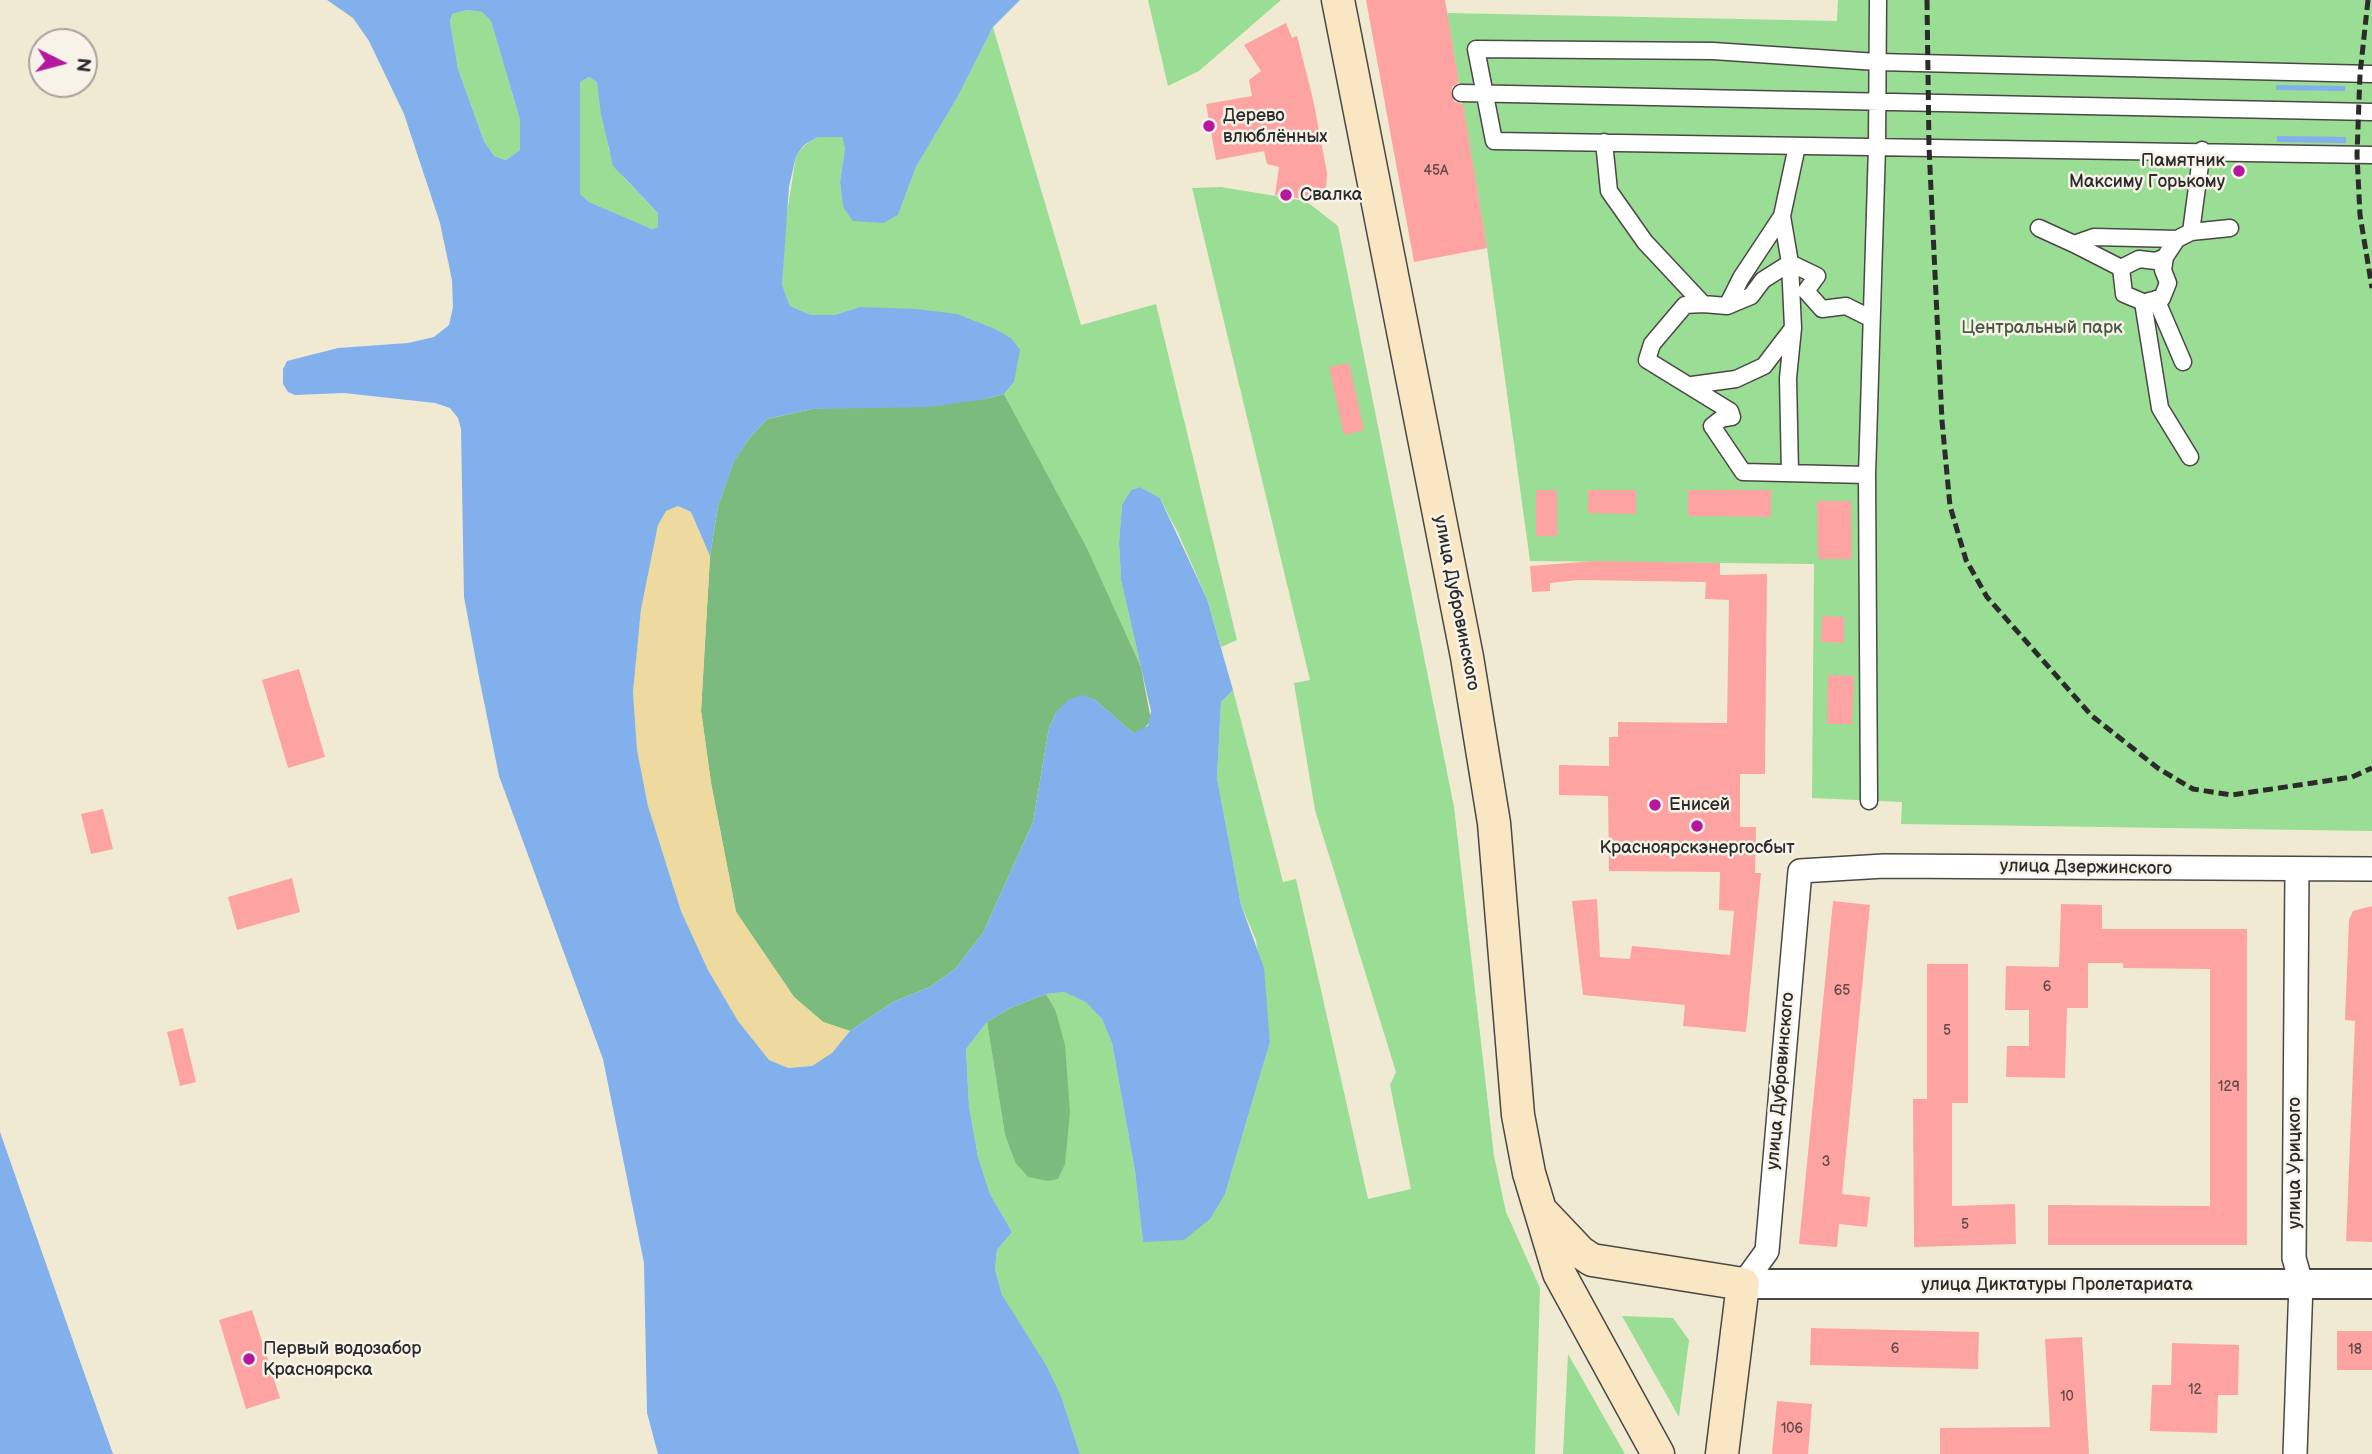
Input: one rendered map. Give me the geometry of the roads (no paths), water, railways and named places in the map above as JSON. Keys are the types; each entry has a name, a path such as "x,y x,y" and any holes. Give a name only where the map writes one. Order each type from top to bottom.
{"main road":[{"name":"улица Дубровинского","path":"1338,0 1467,657 1494,823 1518,1115 1528,1173 1559,1273 1658,1454"},
{"name":"улица Дубровинского","path":"1540,1211 1580,1252 1592,1260 1743,1284 1721,1454"}],"street":[{"path":"1869,801 1867,475 1877,147 1878,0"},
{"path":"2372,74 1877,62 1713,51 1476,49 1494,141 2202,150 2372,155"},
{"path":"1461,93 2372,112"},
{"path":"1604,142 1609,191 1645,242 1703,304"},
{"path":"1727,306 1741,278 1782,216 1797,146"},
{"path":"2121,268 2139,259 2156,261 2165,257 2184,236 2202,150"},
{"path":"1782,216 1790,263 1793,328 1788,378 1790,473"},
{"path":"2039,228 2121,268"},
{"path":"2074,244 2094,237 2184,236 2230,228"},
{"path":"2121,268 2124,294 2150,301 2162,298 2168,283 2163,270 2165,257"},
{"path":"1790,263 1816,276 1806,291 1822,309 1846,306 1870,318"},
{"path":"1790,263 1763,280 1751,296 1727,306 1685,305 1652,344 1647,360 1730,411 1732,417 1721,419 1712,426 1743,472 1867,475"},
{"path":"2150,301 2183,362"},
{"path":"2150,301 2151,357 2160,408 2190,457"},
{"path":"1690,385 1700,387 1735,379 1764,366 1793,328"},
{"path":"2151,357 2175,345"},
{"name":"улица Дзержинского","path":"1800,871 1884,866 2372,869"},
{"name":"улица Урицкого","path":"2295,1454 2301,1283 2294,1258 2297,870"},
{"name":"улица Дубровинского","path":"1743,1284 1767,1251 1800,871"},
{"name":"улица Диктатуры Пролетариата","path":"1743,1284 2372,1284"}],"water":[{"path":"327,0 1020,0 993,27 957,98 916,167 898,215 884,223 853,221 843,207 840,182 845,148 842,137 818,137 804,145 796,156 789,187 782,285 790,306 811,315 834,315 860,307 916,309 957,314 995,329 1011,338 1020,350 1014,382 1004,394 985,399 930,407 812,409 767,419 748,440 734,462 718,506 710,556 691,512 678,506 666,511 658,525 641,609 633,692 637,750 648,806 681,911 708,970 738,1021 769,1060 788,1068 812,1066 832,1053 850,1031 893,1002 930,987 955,969 983,933 1033,822 1049,728 1057,711 1068,700 1082,695 1094,699 1133,733 1148,726 1151,711 1121,580 1119,543 1122,505 1131,490 1140,487 1160,498 1207,599 1233,690 1221,702 1217,778 1241,905 1264,968 1270,1042 1225,1194 1210,1219 1184,1240 1143,1242 1135,1171 1112,1043 1102,1019 1086,1002 1064,992 1046,994 1010,1008 987,1022 966,1049 969,1106 978,1157 990,1194 1012,1232 997,1250 995,1269 1002,1295 1046,1365 1061,1396 1080,1454 658,1454 647,1413 644,1263 603,1059 499,776 479,677 464,597 461,429 458,418 450,408 435,403 344,393 295,395 288,392 283,384 283,369 287,361 338,348 408,343 434,337 449,325 453,307 452,280 440,223 404,114 369,41 353,18","holes":["468,10 482,12 491,21 520,120 520,150 506,160 494,156 484,141 458,69 450,22 452,14","589,77 597,82 613,166 658,213 658,227 652,229 589,202 580,194 580,82"]},
{"path":"2276,85 2345,86 2345,91 2276,90"},
{"path":"2277,136 2346,137 2346,143 2277,142"},
{"path":"0,1132 81,1364 113,1454 0,1454"}],"railway":[{"path":"1927,0 1929,147 1942,421 1950,506 1966,560 1987,597 2092,716 2159,769 2193,789 2232,795 2352,777 2372,768"},
{"path":"2368,0 2360,74 2357,155 2360,215 2372,288"}],"place":[{"name":"Дерево влюблённых","path":"1209,126"},
{"name":"Памятник Максиму Горькому","path":"2239,171"},
{"name":"Свалка","path":"1286,195"},
{"name":"Енисей","path":"1655,805"},
{"name":"Красноярскэнергосбыт","path":"1697,826"},
{"name":"Первый водозабор Красноярска","path":"249,1359"}],"park label":[{"name":"Центральный парк","path":"2042,328"}]}
